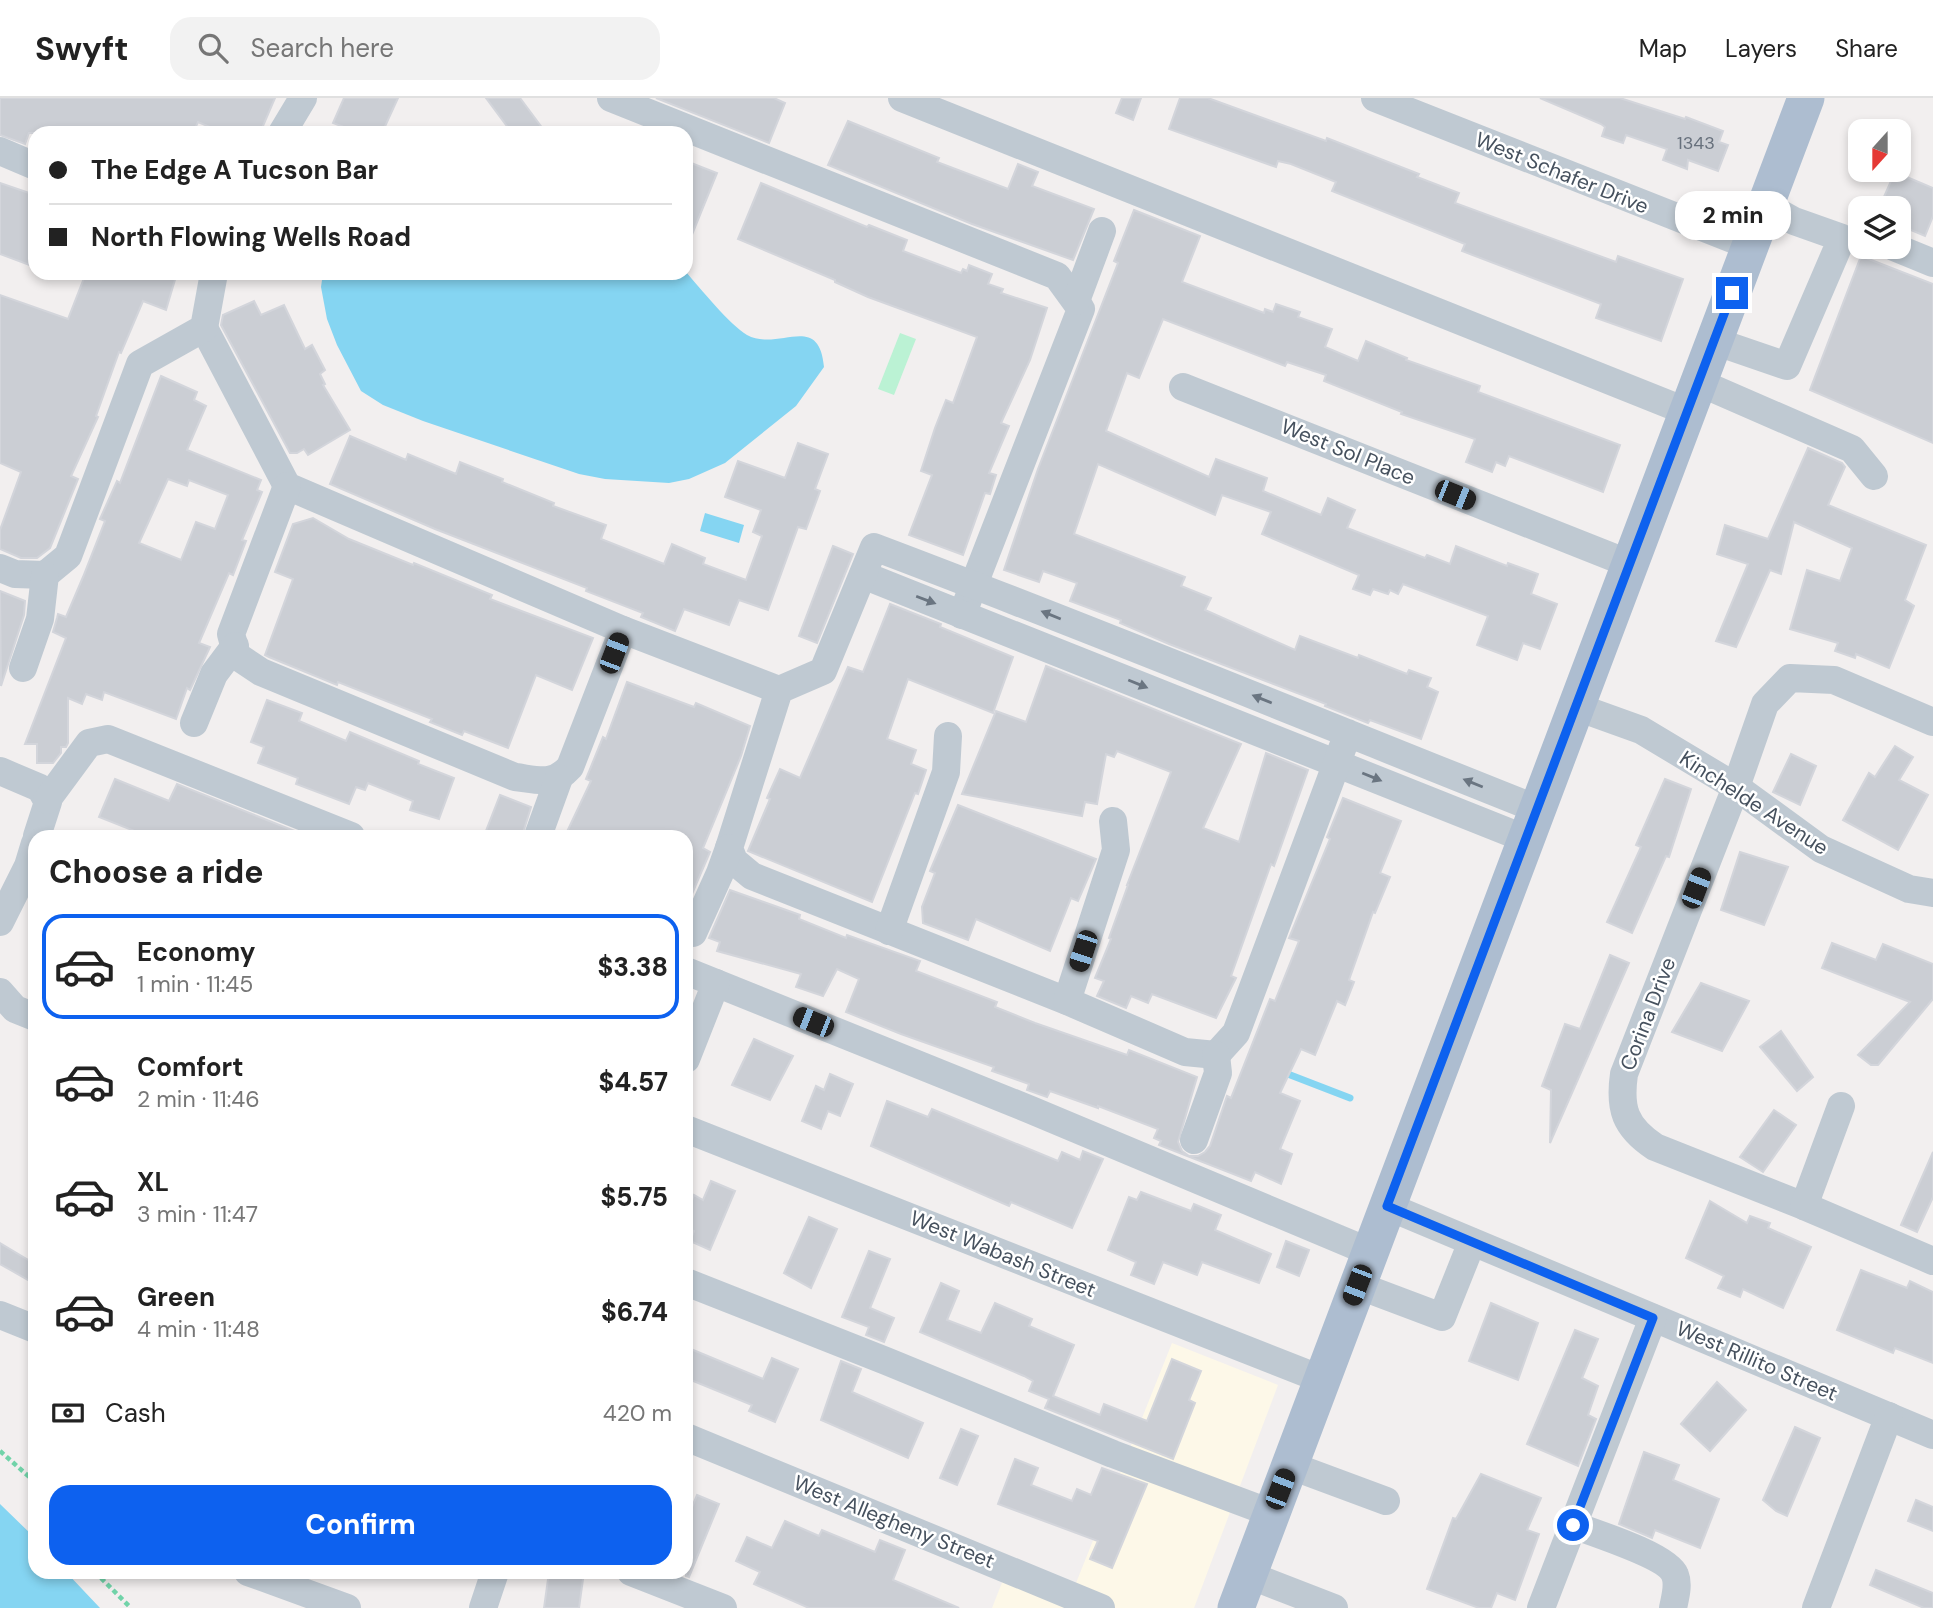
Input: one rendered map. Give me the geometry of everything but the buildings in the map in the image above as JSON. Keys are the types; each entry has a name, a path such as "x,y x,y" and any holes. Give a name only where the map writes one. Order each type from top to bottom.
{"main road":[{"path":"1236,1608 1806,98"}],"street":[{"path":"286,126 303,98"},
{"path":"611,98 681,126"},
{"path":"902,98 1693,397 1852,449 1874,476"},
{"name":"West Schafer Drive","path":"1375,98 1750,246"},
{"path":"693,131 1057,276 1082,309 962,615"},
{"path":"0,151 28,163"},
{"path":"1765,205 1794,221 1848,235"},
{"path":"1076,301 1102,231"},
{"path":"1714,341 1787,366 1848,242"},
{"path":"1911,254 1933,263"},
{"path":"213,280 204,328 288,486 623,630 779,690 823,671 874,547 1348,733 1532,824"},
{"path":"23,668 40,618 46,575 68,556 141,364 204,328"},
{"name":"West Sol Place","path":"1183,387 1630,564"},
{"path":"288,486 231,634 237,656 261,672 515,777 546,780 559,778"},
{"path":"0,568 15,574 46,575"},
{"path":"863,575 1336,762 1532,824"},
{"path":"540,830 559,778 570,767 623,630"},
{"path":"1085,663 1097,634"},
{"path":"194,723 214,674 235,646"},
{"name":"Corina Drive","path":"1933,722 1834,680 1790,678 1765,704 1624,1074 1620,1124 1654,1147 1804,1206 1933,1261"},
{"path":"1207,711 1220,682"},
{"path":"693,933 729,848 779,690"},
{"name":"Kinchelde Avenue","path":"1577,707 1641,730 1735,787 1821,849 1909,889 1933,893"},
{"path":"1194,1140 1218,1073 1216,1055 1236,1033 1348,733"},
{"path":"889,932 946,772 948,736"},
{"path":"47,800 89,743 108,739 336,830"},
{"path":"0,771 40,789 48,802 39,830"},
{"path":"1067,1001 1116,850 1113,821"},
{"path":"729,848 734,861 752,876 1067,1001 1185,1052 1216,1055"},
{"path":"0,922 28,869"},
{"path":"693,974 1031,1110 1370,1252"},
{"path":"693,1041 716,983"},
{"path":"0,992 15,1009 28,1014"},
{"path":"1804,1206 1841,1106"},
{"name":"West Wabash Street","path":"693,1132 1321,1379"},
{"name":"West Rillito Street","path":"1387,1206 1933,1435"},
{"path":"1357,1285 1442,1317 1472,1242"},
{"path":"693,1285 1113,1454 1270,1513"},
{"path":"0,1315 28,1326"},
{"path":"1541,1608 1653,1318"},
{"path":"1816,1608 1889,1416"},
{"name":"West Allegheny Street","path":"693,1440 1101,1608"},
{"path":"1289,1465 1386,1502"},
{"path":"1573,1525 1661,1560 1675,1574 1677,1586 1673,1608"},
{"path":"1249,1575 1334,1608"},
{"path":"267,1579 347,1608"},
{"path":"483,1608 493,1579"},
{"path":"649,1579 723,1608"}],"path":[{"path":"0,1451 28,1476"},
{"path":"102,1579 131,1608"}],"shaded area":[{"path":"1172,1343 1278,1385 1194,1608 1066,1608"},
{"path":"1003,1580 1065,1608 992,1608"}],"green space":[{"path":"900,333 916,339 894,395 878,389"}],"water":[{"path":"322,280 693,280 724,315 747,335 759,339 796,336 814,341 821,350 824,367 796,406 725,463 689,479 669,483 605,479 579,474 423,421 383,405 361,391 327,319"},
{"path":"705,513 744,525 739,543 700,531"},
{"path":"0,1504 28,1531 28,1579 73,1579 100,1608 0,1608"}],"waterway":[{"path":"1280,1071 1350,1098"}],"route":[{"path":"1573,1525 1653,1318 1387,1206 1732,293"}]}
